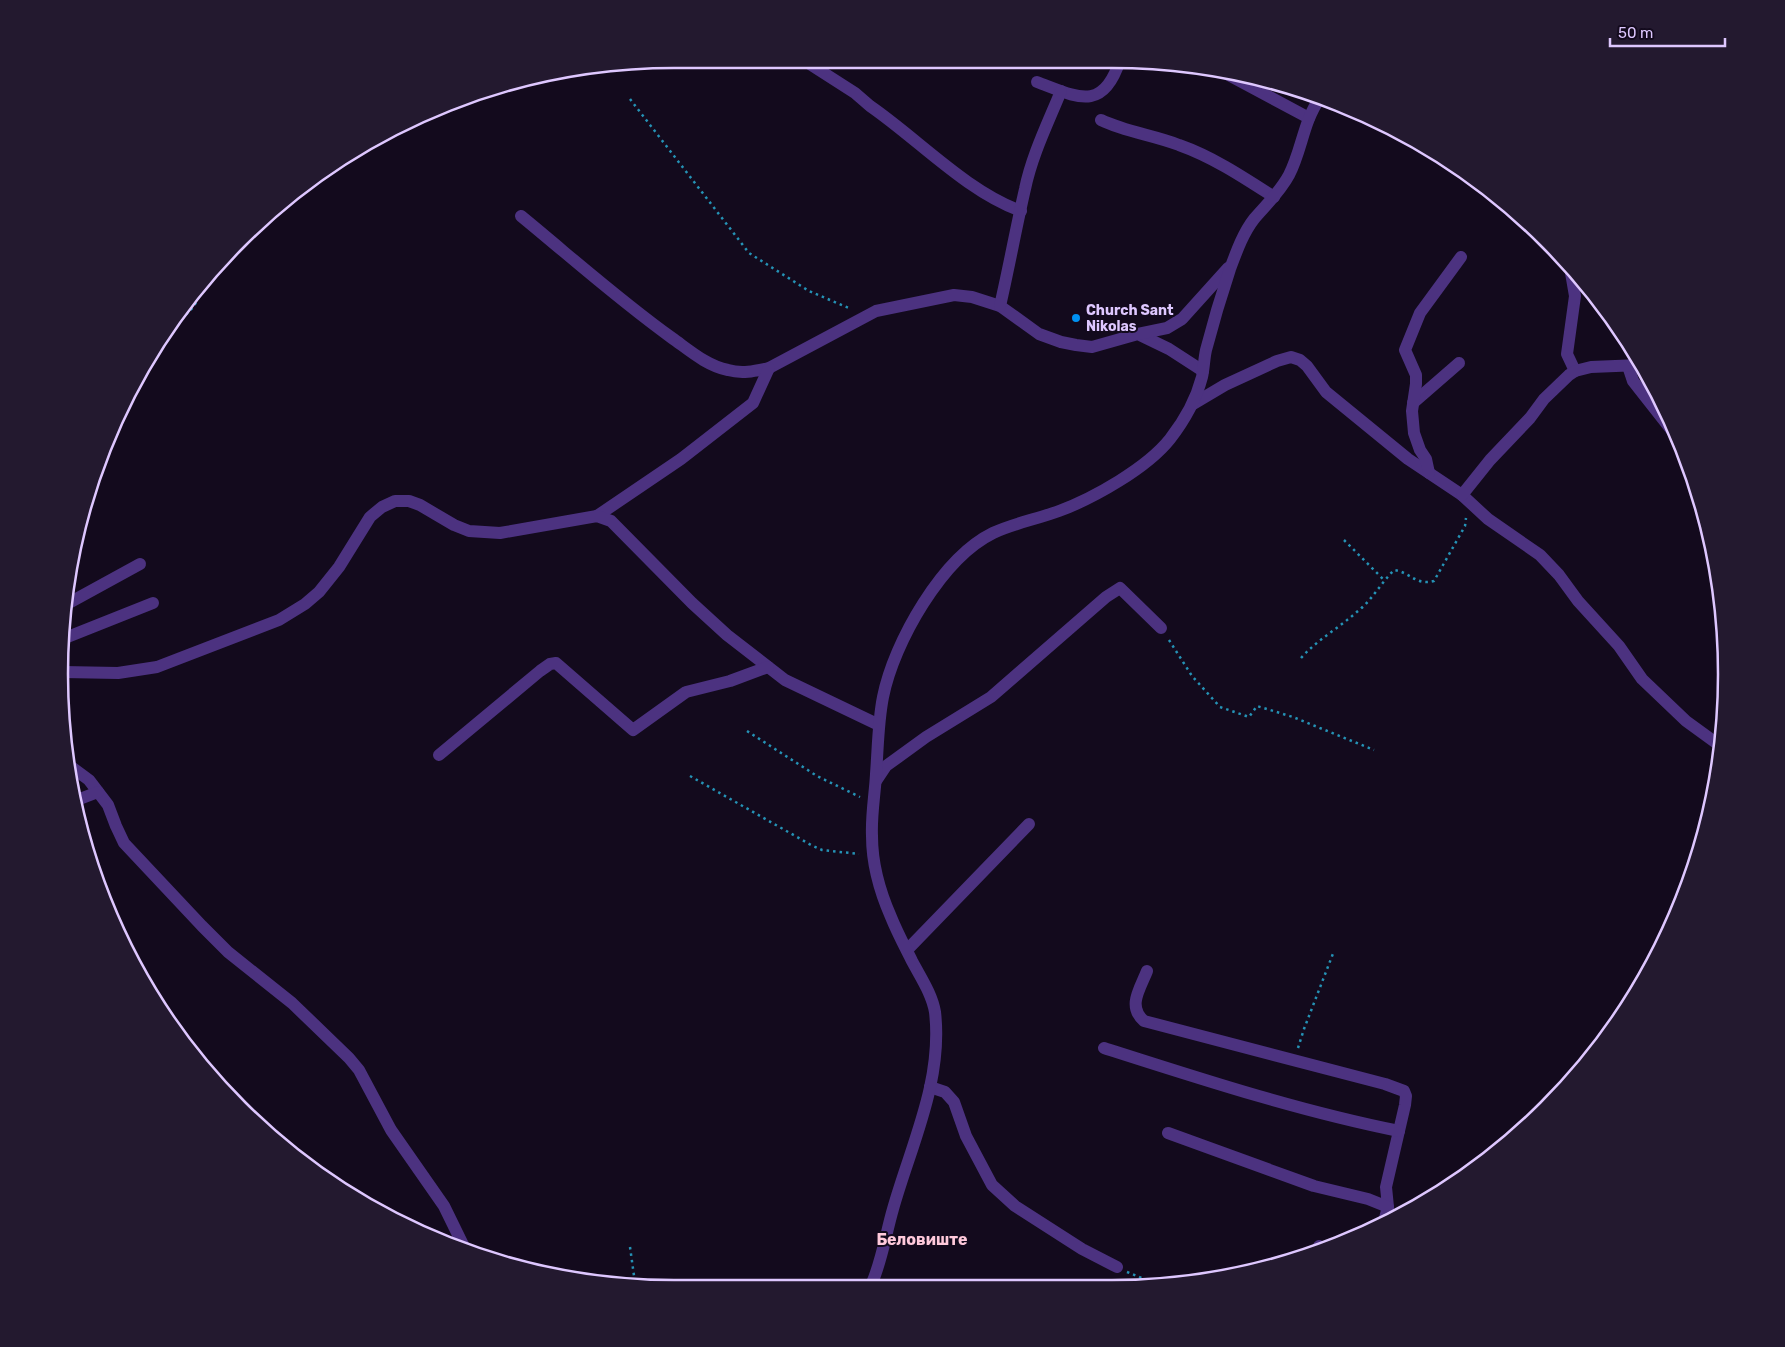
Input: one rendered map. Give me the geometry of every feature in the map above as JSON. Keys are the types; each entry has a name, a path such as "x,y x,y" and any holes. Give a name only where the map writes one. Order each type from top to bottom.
{"street":[{"path":"814,67 855,93 970,183 1000,202 1021,211"},
{"path":"1037,82 1081,98 1095,96 1106,89 1118,67"},
{"path":"1241,82 1309,118"},
{"path":"1000,306 1025,188 1036,154 1061,91"},
{"path":"873,1280 893,1208 924,1114 934,1059 934,1011 932,1000 892,920 881,891 874,856 872,838 873,804 879,725 885,686 902,642 914,618 936,587 978,542 1008,527 1063,510 1122,480 1169,441 1193,404 1203,371 1205,355 1232,264 1251,223 1284,184 1296,162 1305,128 1317,104"},
{"path":"1101,120 1204,155 1274,197"},
{"path":"521,216 639,314 707,362 727,370 743,372 769,368 876,311 954,295 972,297 1000,306 1039,334 1076,346 1092,347 1167,328 1182,319 1232,264"},
{"path":"1429,472 1426,458 1420,450 1414,433 1412,411 1416,375 1405,350 1420,313 1460,257"},
{"path":"1572,281 1575,296 1567,354 1575,371"},
{"path":"1138,334 1169,349 1203,371"},
{"path":"1193,404 1225,385 1277,360 1291,357 1300,360 1326,392 1408,459 1429,472 1466,499 1488,519 1540,555 1560,575 1578,601 1619,646 1642,678 1686,721 1713,741"},
{"path":"1414,403 1459,363"},
{"path":"1466,499 1490,460 1530,418 1544,399 1569,375 1575,371 1605,365 1632,365"},
{"path":"1633,367 1629,369 1633,380 1658,413"},
{"path":"68,672 118,673 157,667 279,620 305,604 319,592 339,567 370,517 382,507 395,501 409,501 420,505 454,525 469,531 500,533 597,516 681,460 753,403 769,368"},
{"path":"597,516 611,521 692,603 727,634 785,680 879,725"},
{"path":"72,601 140,564"},
{"path":"876,781 886,766 926,737 991,697 1106,597 1120,588 1161,628"},
{"path":"69,636 153,603"},
{"path":"439,755 550,664 556,663 571,674 633,730 686,692 768,667"},
{"path":"76,770 89,780 108,805 124,843 137,858 228,952 292,1003 350,1058 359,1070 391,1130 444,1206 461,1240"},
{"path":"81,799 98,792"},
{"path":"907,950 1029,824"},
{"path":"1147,971 1135,1006 1137,1014 1144,1021 1385,1084 1404,1091 1406,1096 1405,1105 1386,1187 1386,1213"},
{"path":"1104,1048 1192,1076 1348,1120 1399,1131"},
{"path":"930,1087 945,1092 954,1102 966,1136 992,1185 1015,1206 1082,1249 1117,1267"},
{"path":"1168,1134 1314,1186 1368,1199 1386,1213"}],"path":[{"path":"630,99 749,252 809,291 867,316"},
{"path":"185,316 200,296"},
{"path":"1301,658 1328,633 1358,612 1394,570 1400,571 1420,582 1434,581 1465,526 1466,499"},
{"path":"1344,540 1384,580"},
{"path":"1161,628 1192,676 1220,707 1249,717 1258,706 1293,717 1374,750"},
{"path":"747,731 817,776 873,804"},
{"path":"690,776 822,850 874,856"},
{"path":"1295,1060 1304,1029 1334,951"},
{"path":"630,1247 634,1278"},
{"path":"1117,1267 1143,1278"}],"place":[{"name":"Church Sant Nikolas","path":"1076,318"}],"district":[{"name":"Беловиште","path":"922,1239"}]}
